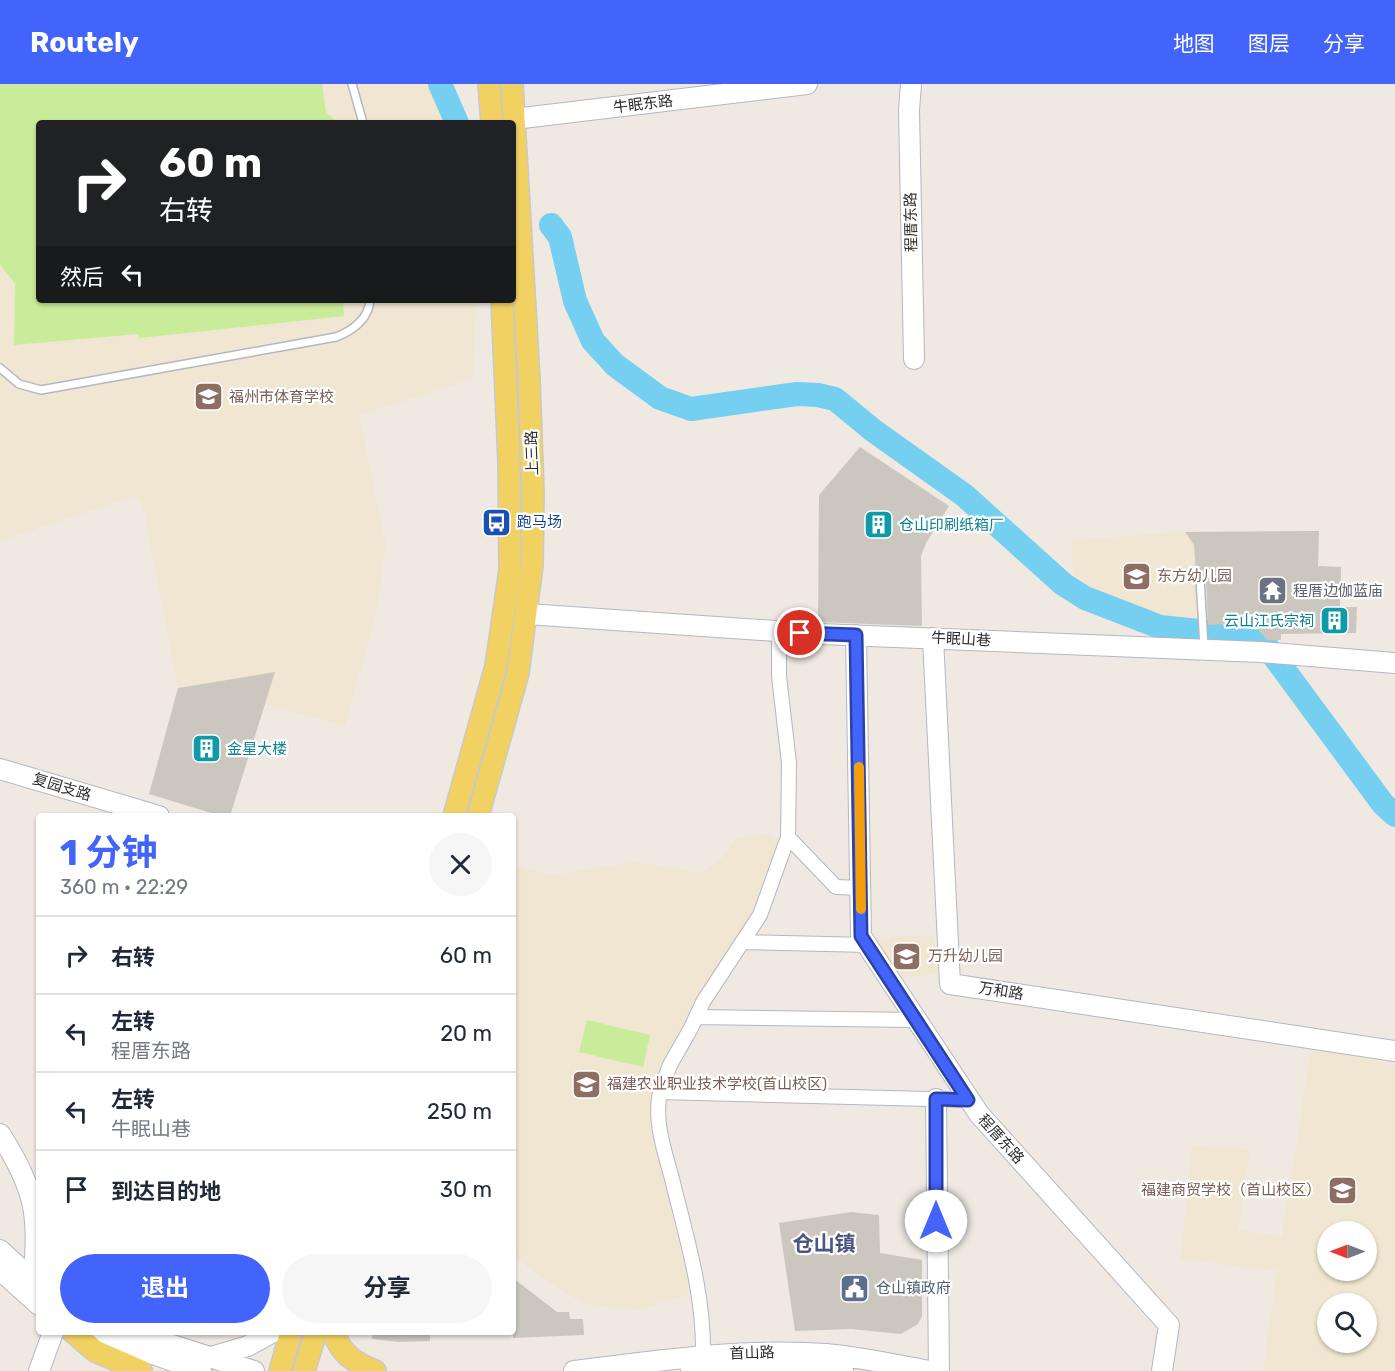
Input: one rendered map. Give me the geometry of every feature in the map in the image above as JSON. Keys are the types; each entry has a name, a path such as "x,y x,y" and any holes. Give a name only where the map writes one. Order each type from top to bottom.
{"main road":[{"path":"489,84 492,120"},
{"name":"上三路","path":"512,84 514,119"},
{"name":"上三路","path":"479,813 514,688 527,614 532,565 533,493 516,158"},
{"name":"上三路","path":"455,813 496,666 510,570 509,461 502,303"},
{"path":"76,1335 95,1351 141,1371"},
{"path":"280,1371 290,1335"},
{"path":"304,1371 315,1335"},
{"path":"335,1335 341,1348 351,1359 375,1371"}],"street":[{"name":"牛眠东路","path":"514,119 807,84"},
{"name":"程厝东路","path":"911,84 914,360"},
{"name":"牛眠山巷","path":"527,614 856,635 1204,647 1395,663"},
{"path":"703,1355 700,1293 664,1152 657,1111 660,1092 670,1065 704,999 744,942 763,908 788,837 789,763 779,676 779,631"},
{"name":"程厝东路","path":"856,635 861,936 968,1100 1169,1325 1162,1371"},
{"name":"万和路","path":"933,638 950,984 1395,1051"},
{"name":"复园支路","path":"0,769 149,813"},
{"path":"788,837 836,888 861,888"},
{"path":"744,942 869,945"},
{"path":"696,1017 915,1020"},
{"path":"660,1092 968,1100"},
{"path":"936,1099 939,1371"},
{"path":"0,1134 24,1179 36,1214"},
{"path":"0,1250 36,1284"},
{"path":"0,1270 36,1302"},
{"path":"39,1371 52,1335"},
{"path":"102,1335 206,1364 254,1371"},
{"path":"138,1335 206,1364 268,1335"},
{"name":"首山路","path":"574,1371 703,1355 827,1354 930,1371"},
{"name":"首山路","path":"691,1371 753,1367 811,1367 843,1371"}],"lane":[{"path":"352,84 362,120"},
{"path":"0,368 19,384 41,390 336,337 352,331 370,307 370,303"},
{"path":"1200,578 1204,647"}],"shaded area":[{"name":"福州市体育学校","path":"0,84 431,84 443,120 36,120 36,303 476,303 473,379 359,415 386,546 375,617 345,726 266,704 274,673 178,688 143,506 137,495 0,541"},
{"name":"东方幼儿园","path":"1185,532 1194,545 1201,620 1186,620 1122,606 1109,600 1073,573 1071,540"},
{"name":"福建农业职业技术学校(首山校区)","path":"767,834 783,841 761,908 655,1098 692,1274 690,1294 637,1310 588,1304 563,1292 516,1258 516,866 552,875 636,862 700,873 720,860 736,839"},
{"name":"万升幼儿园","path":"934,936 937,974 893,979 866,937"},
{"name":"福建商贸学校（首山校区）","path":"1312,1045 1395,1066 1395,1371 1263,1371 1277,1271 1181,1259 1192,1146 1250,1150 1238,1230 1282,1236"}],"green space":[{"path":"0,84 322,84 326,113 335,120 36,120 36,303 343,303 344,316 140,338 138,334 14,345 15,284 0,264"},
{"path":"587,1020 650,1035 643,1067 579,1052"}],"building":[{"name":"仓山印刷纸箱厂","path":"860,447 949,506 926,543 921,556 922,626 818,622 819,495"},
{"name":"程厝边伽蓝庙","path":"1319,531 1318,566 1341,567 1340,607 1357,607 1356,633 1281,634 1281,640 1267,640 1252,623 1208,625 1206,577 1202,573 1196,574 1194,545 1185,532"},
{"name":"金星大楼","path":"275,672 231,813 211,813 149,794 178,688"},
{"name":"仓山镇政府","path":"851,1212 879,1215 880,1253 922,1260 922,1316 918,1324 901,1334 851,1329 795,1331 779,1223"},
{"path":"516,1280 557,1312 569,1312 570,1319 583,1319 584,1335 513,1338 513,1335 516,1335"},
{"path":"372,1335 430,1335 430,1341 399,1342 372,1339"}],"waterway":[{"path":"440,84 456,120"},
{"path":"551,225 560,237 575,301 593,341 615,365 660,398 691,409 797,394 835,399 874,431 964,495 1063,584 1085,598 1160,627 1257,637 1265,644 1383,804 1395,815"}],"slow traffic":[{"path":"859,767 861,909"}],"place":[{"name":"福州市体育学校","path":"208,397"},
{"name":"跑马场","path":"496,522"},
{"name":"仓山印刷纸箱厂","path":"878,525"},
{"name":"东方幼儿园","path":"1136,576"},
{"name":"程厝边伽蓝庙","path":"1272,591"},
{"name":"云山江氏宗祠","path":"1335,621"},
{"name":"金星大楼","path":"206,749"},
{"name":"万升幼儿园","path":"907,956"},
{"name":"福建农业职业技术学校(首山校区)","path":"586,1084"},
{"name":"福建商贸学校（首山校区）","path":"1342,1190"},
{"name":"仓山镇政府","path":"855,1288"}],"district":[{"name":"仓山镇","path":"824,1244"}],"route":[{"path":"800,633 856,635 861,936 968,1100 936,1099 936,1221"}]}
